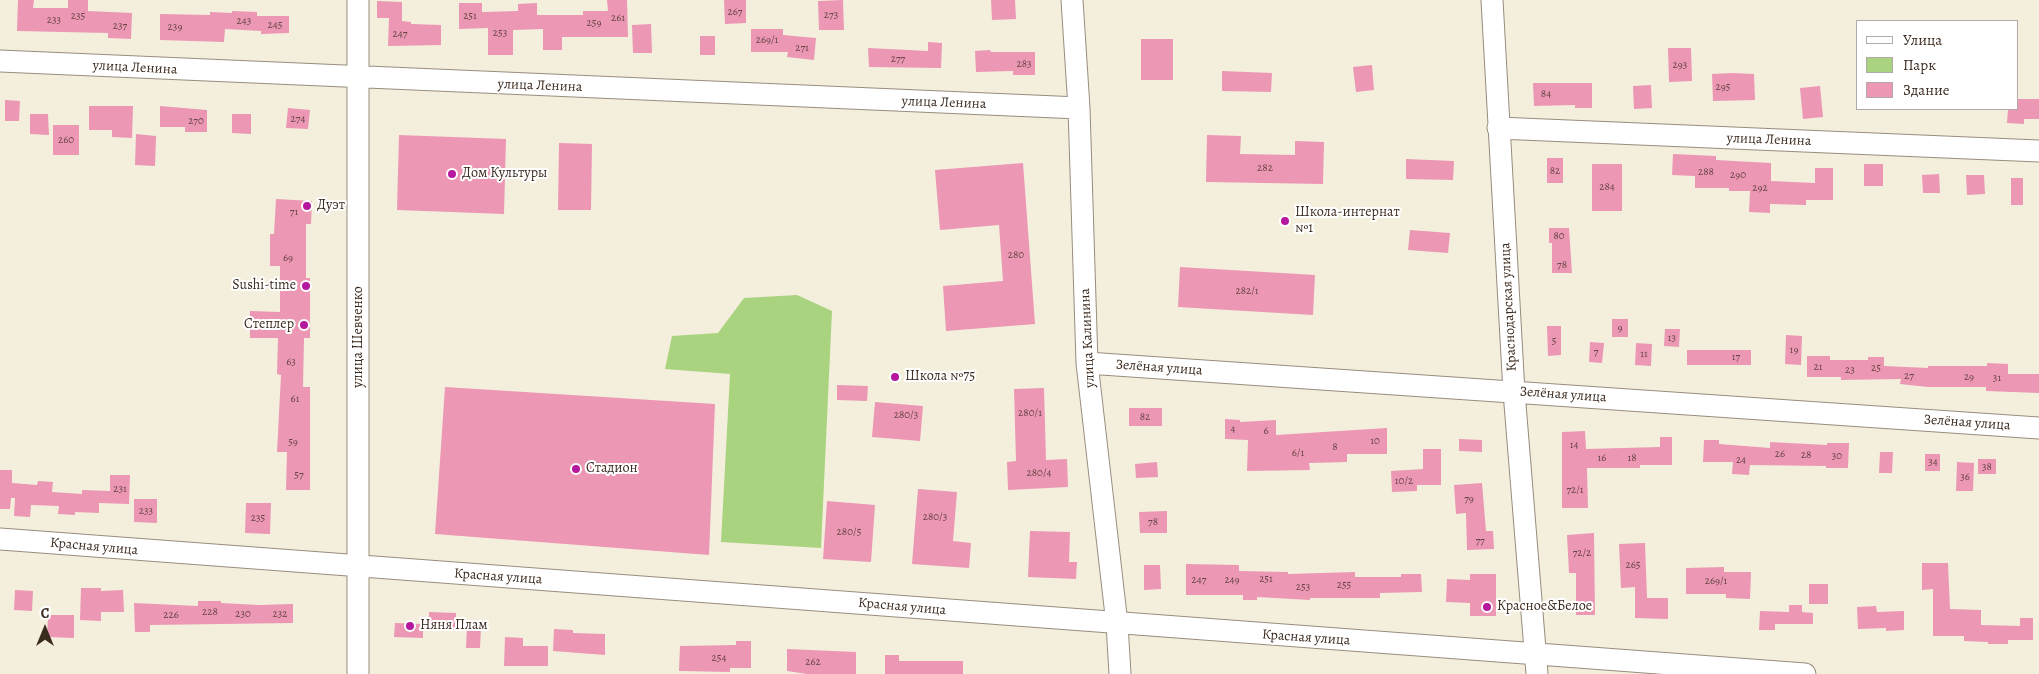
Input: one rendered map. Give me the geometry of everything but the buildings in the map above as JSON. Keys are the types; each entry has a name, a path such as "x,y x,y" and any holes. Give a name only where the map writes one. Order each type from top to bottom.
{"street":[{"name":"улица Шевченко","path":"358,0 357,558 360,568 358,674"},
{"name":"улица Калинина","path":"1072,0 1079,108 1087,363 1120,674"},
{"name":"Краснодарская улица","path":"1492,0 1514,392 1536,665"},
{"name":"улица Ленина","path":"0,61 359,79 1079,108"},
{"name":"улица Ленина","path":"1498,128 2039,151"},
{"name":"Зелёная улица","path":"1087,363 2039,428"},
{"name":"Красная улица","path":"0,539 360,568 735,594 1116,624 1536,665 1804,674"}],"green space":[{"path":"797,295 832,311 821,548 721,542 730,374 665,369 672,336 718,333 744,298"}],"place":[{"name":"Дом Культуры","path":"452,174"},
{"name":"Дуэт","path":"307,206"},
{"name":"Школа-интернат №1","path":"1285,221"},
{"name":"Sushi-time","path":"306,286"},
{"name":"Степлер","path":"304,325"},
{"name":"Школа №75","path":"895,377"},
{"name":"Стадион","path":"576,469"},
{"name":"Красное&Белое","path":"1487,607"},
{"name":"Няня Плам","path":"410,626"}]}
